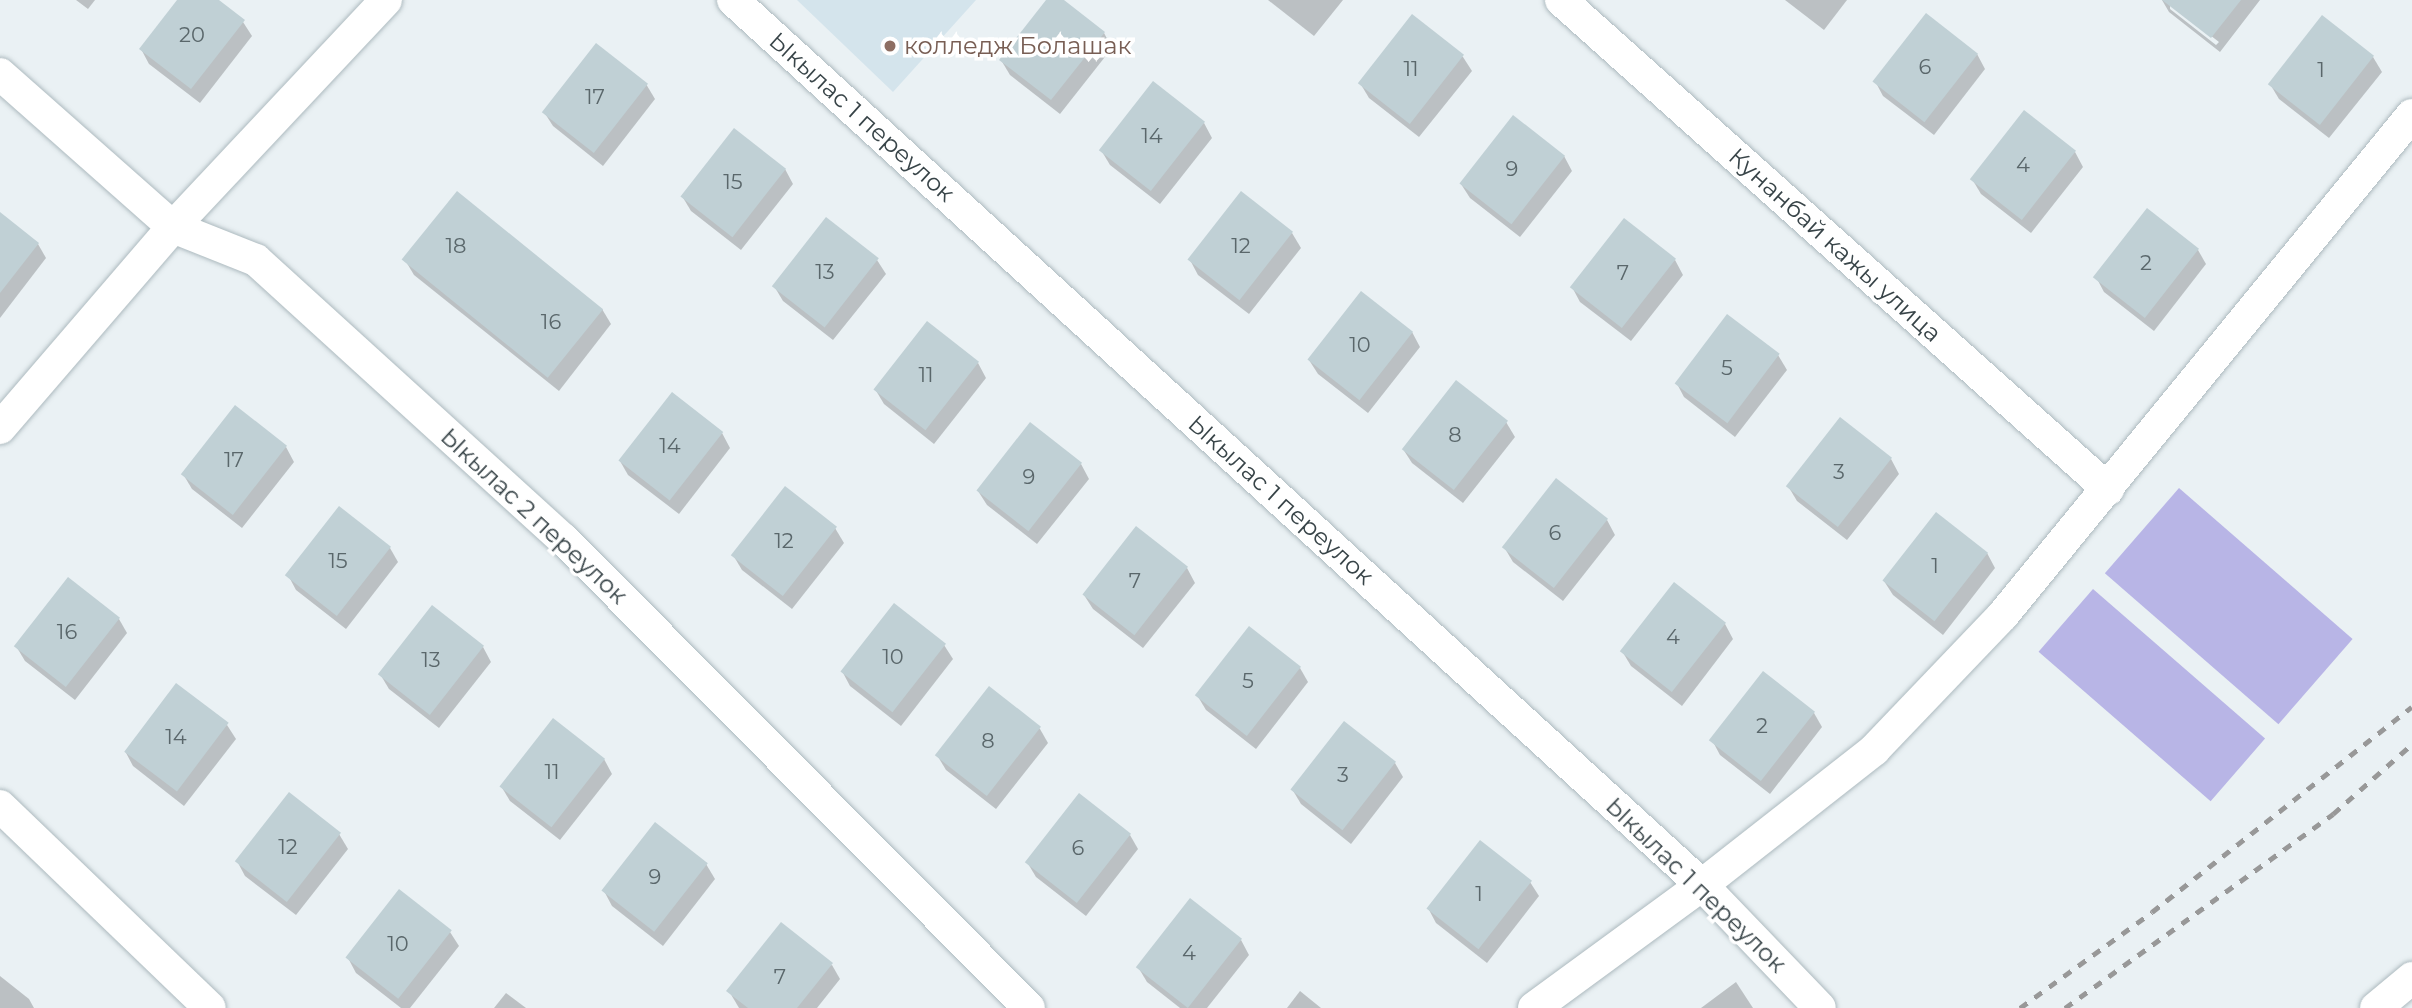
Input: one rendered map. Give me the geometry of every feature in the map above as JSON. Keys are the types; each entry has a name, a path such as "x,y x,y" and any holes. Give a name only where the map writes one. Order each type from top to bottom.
{"street":[{"path":"0,428 173,227 386,0"},
{"name":"Ыкылас 1 переулок","path":"733,0 1702,885 1819,1008"},
{"name":"Кунанбай кажы улица","path":"1561,0 2108,489"},
{"name":"Ыкылас 2 переулок","path":"0,74 173,227 256,260 553,530 1029,1008"},
{"path":"1534,1008 1702,885 1874,750 2003,615 2412,115"},
{"path":"0,806 210,1008"},
{"path":"2376,1008 2412,978"}],"shaded area":[{"name":"колледж Болашак","path":"797,0 976,0 893,92"},
{"path":"2179,488 2353,639 2278,724 2105,573"},
{"path":"2093,589 2265,739 2211,801 2039,652"}],"building":[{"path":"177,0 219,0 245,20 191,89 139,49"},
{"path":"1046,0 1064,0 1105,32 1051,100 999,60"},
{"path":"2162,0 2241,0 2211,38"},
{"path":"1926,13 1978,54 1924,122 1872,82"},
{"path":"1412,14 1464,55 1410,124 1358,83"},
{"path":"2322,15 2374,56 2320,125 2268,84"},
{"path":"596,43 648,84 594,153 542,112"},
{"path":"1153,81 1205,122 1151,191 1099,150"},
{"path":"2024,110 2076,151 2022,220 1970,179"},
{"path":"1513,115 1565,156 1511,224 1459,184"},
{"path":"734,128 786,169 732,237 680,197"},
{"path":"457,191 603,309 548,378 402,259"},
{"path":"1241,191 1293,232 1239,300 1187,260"},
{"path":"2147,208 2199,249 2145,318 2093,277"},
{"path":"0,212 39,243 0,293"},
{"path":"826,217 879,258 825,328 772,286"},
{"path":"1624,218 1676,259 1622,328 1570,287"},
{"path":"1361,291 1413,332 1359,400 1307,360"},
{"path":"1727,314 1780,354 1727,423 1675,383"},
{"path":"927,321 979,362 925,430 873,390"},
{"path":"1456,380 1508,421 1454,490 1402,449"},
{"path":"672,392 723,432 670,501 618,461"},
{"path":"235,405 287,446 233,515 181,474"},
{"path":"1840,417 1892,458 1838,527 1786,486"},
{"path":"1030,422 1082,463 1028,531 976,491"},
{"path":"1556,478 1608,519 1554,588 1502,547"},
{"path":"785,486 837,527 783,596 731,555"},
{"path":"339,506 391,547 337,616 285,575"},
{"path":"1936,512 1988,553 1934,621 1882,581"},
{"path":"1136,526 1188,567 1134,635 1082,595"},
{"path":"68,577 120,618 66,687 14,646"},
{"path":"1674,582 1726,623 1672,692 1620,651"},
{"path":"894,603 946,644 892,712 840,672"},
{"path":"432,605 484,646 430,715 378,674"},
{"path":"1249,626 1301,667 1247,736 1195,695"},
{"path":"1763,671 1815,712 1761,781 1709,740"},
{"path":"176,683 229,723 177,791 124,752"},
{"path":"989,686 1041,727 987,796 935,755"},
{"path":"553,718 605,759 551,827 499,787"},
{"path":"1344,721 1396,762 1342,830 1290,790"},
{"path":"289,792 341,833 287,902 235,861"},
{"path":"1079,793 1131,834 1077,903 1025,862"},
{"path":"655,822 708,863 654,932 601,891"},
{"path":"1480,840 1532,881 1478,949 1426,909"},
{"path":"399,889 452,930 398,999 345,958"},
{"path":"1190,898 1242,939 1188,1008 1136,967"},
{"path":"781,922 833,963 797,1008 748,1008 726,991"}],"railway":[{"path":"2020,1008 2152,912 2412,707"},
{"path":"2065,1008 2333,814 2412,744"}],"place":[{"name":"колледж Болашак","path":"890,46"}]}
